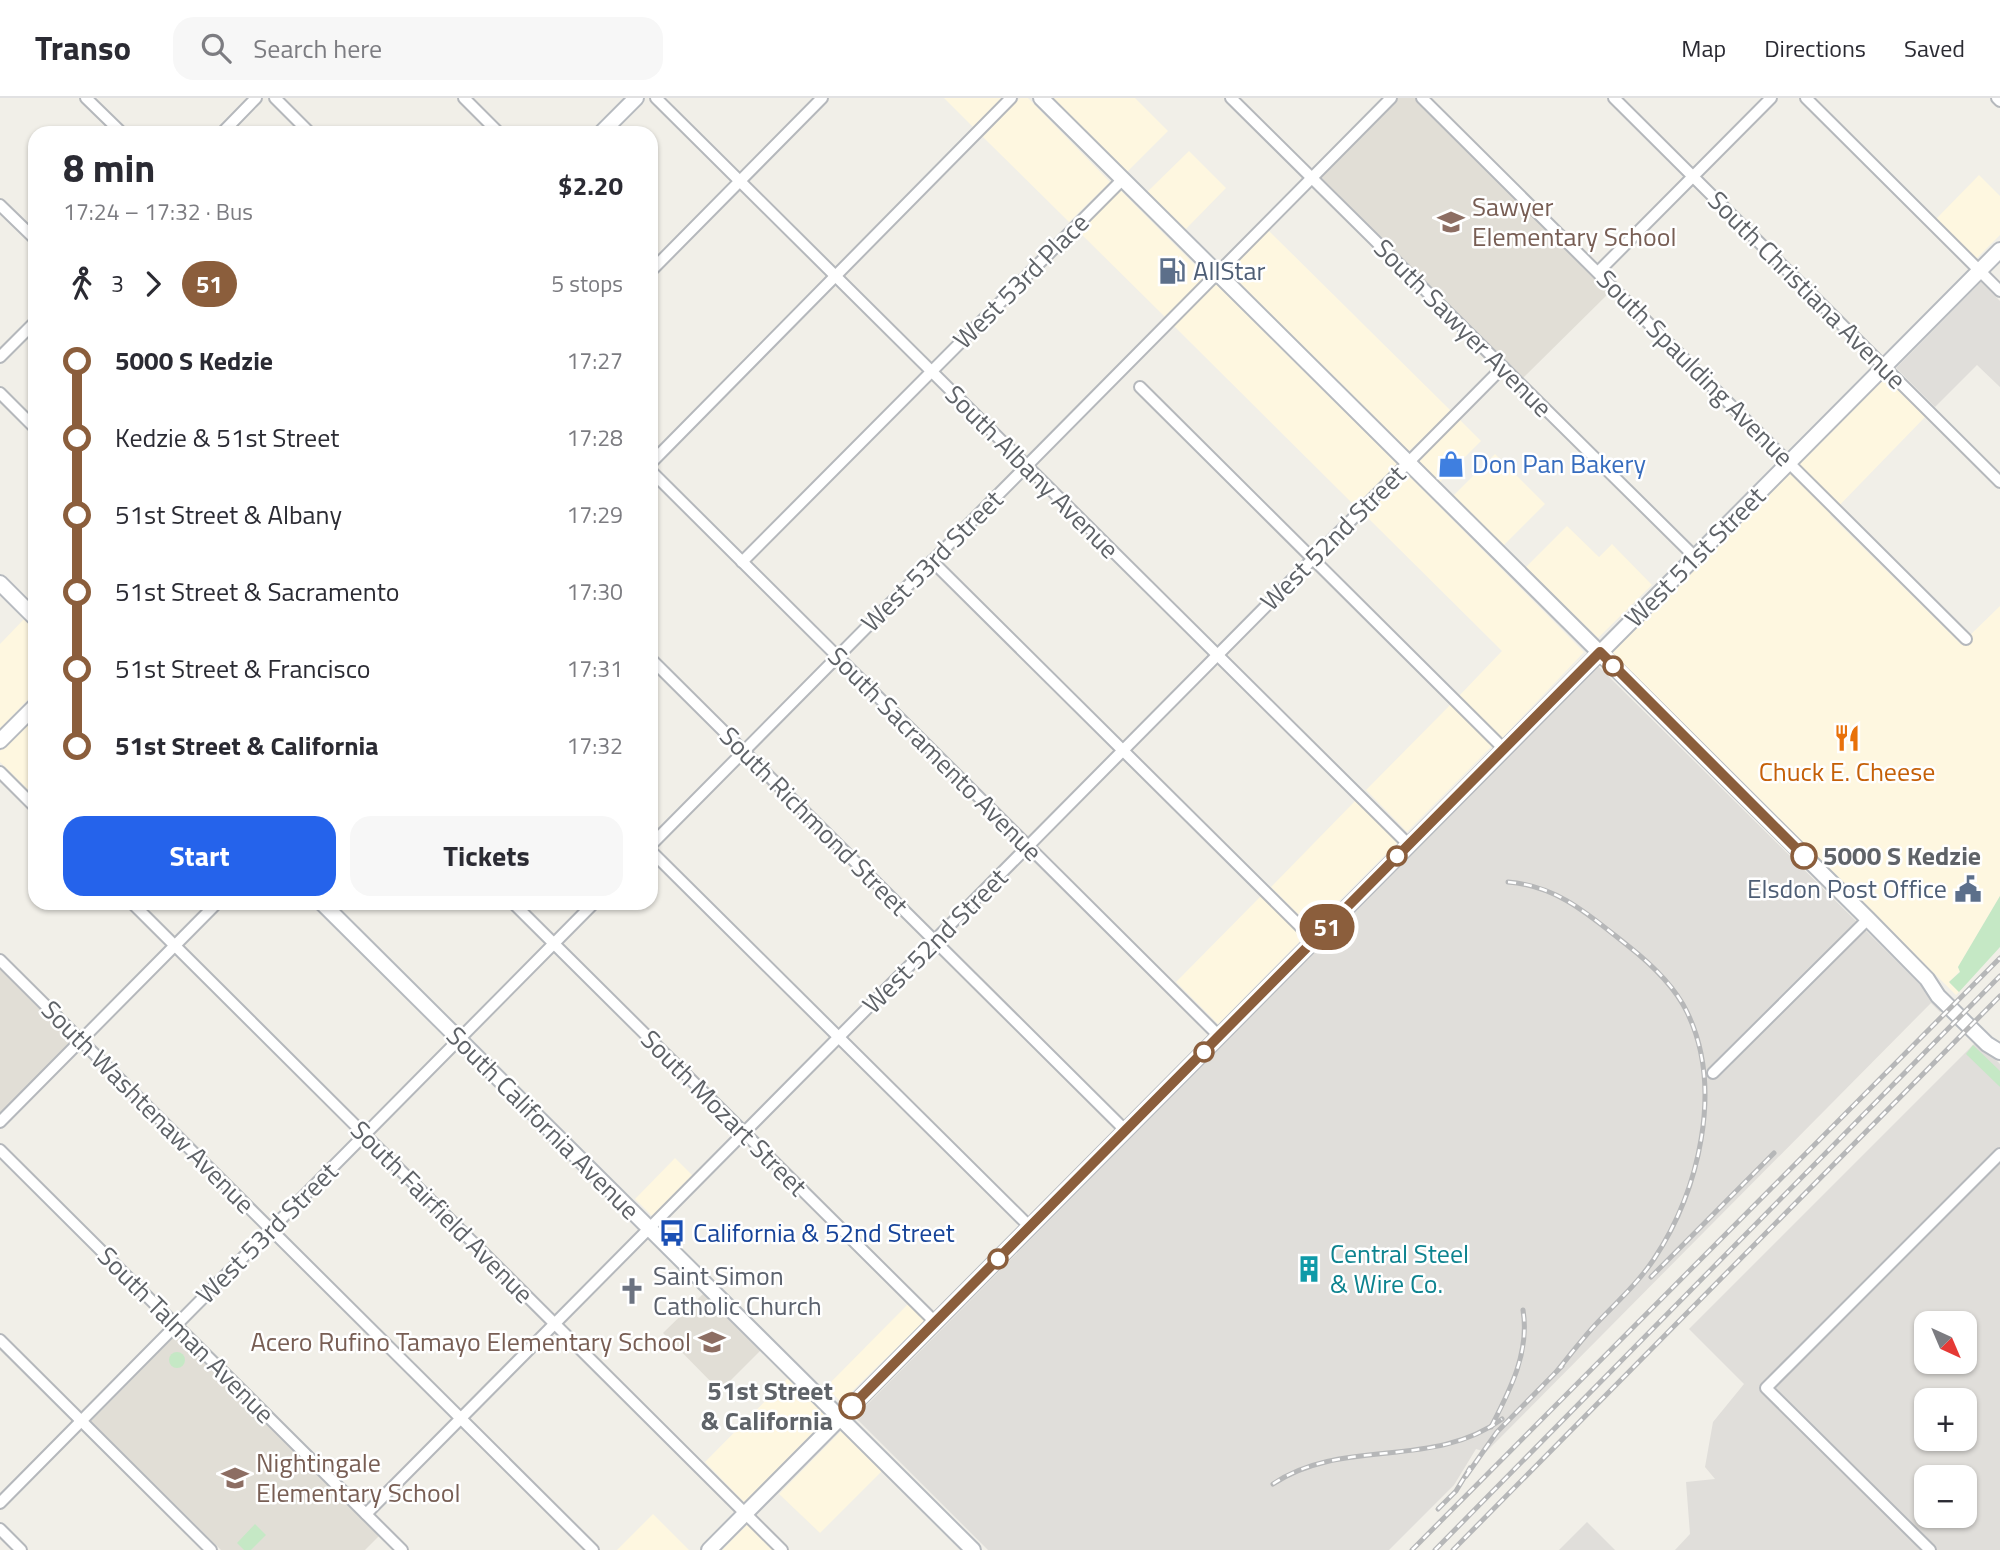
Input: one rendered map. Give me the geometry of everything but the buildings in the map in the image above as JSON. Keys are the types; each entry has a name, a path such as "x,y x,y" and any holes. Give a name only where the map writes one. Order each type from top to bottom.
{"street":[{"path":"86,98 115,126"},
{"path":"229,126 256,98"},
{"path":"275,98 303,126"},
{"path":"464,98 492,126"},
{"path":"608,126 636,98"},
{"name":"South Albany Avenue","path":"656,98 1409,845"},
{"path":"658,264 822,98"},
{"path":"658,456 1011,98"},
{"path":"1041,98 1868,919 1977,1035 1999,1051"},
{"name":"South Sawyer Avenue","path":"1231,98 1695,557"},
{"name":"West 53rd Street","path":"658,838 1391,98"},
{"name":"South Spaulding Avenue","path":"1422,98 1966,639"},
{"name":"South Christiana Avenue","path":"1614,98 2000,482"},
{"path":"1598,272 1771,98"},
{"path":"1806,98 2000,291"},
{"name":"West 53rd Place","path":"742,562 1123,179"},
{"path":"0,205 28,232"},
{"name":"West 51st Street","path":"709,1550 2000,250"},
{"path":"0,357 28,329"},
{"name":"West 52nd Street","path":"366,1514 1503,367"},
{"path":"1140,387 1504,749"},
{"path":"0,393 28,421"},
{"name":"South Sacramento Avenue","path":"658,478 1219,1036"},
{"path":"932,561 1314,940"},
{"path":"0,583 28,611"},
{"name":"South Richmond Street","path":"658,666 1125,1130"},
{"path":"0,741 28,713"},
{"path":"0,772 28,800"},
{"path":"658,858 1030,1227"},
{"name":"South Fairfield Avenue","path":"139,910 782,1550"},
{"path":"0,1122 209,910"},
{"name":"South California Avenue","path":"329,910 973,1550"},
{"name":"South Mozart Street","path":"520,910 935,1322"},
{"name":"West 53rd Street","path":"0,1503 587,910"},
{"path":"1713,1073 1868,919"},
{"name":"South Washtenaw Avenue","path":"0,960 593,1550"},
{"name":"South Talman Avenue","path":"0,1150 402,1550"},
{"path":"1930,1550 1766,1388 2000,1154"},
{"path":"0,1340 211,1550"},
{"path":"0,1529 21,1550"}],"shaded area":[{"path":"944,98 1003,98 974,128"},
{"path":"1020,98 1028,98 1110,182 1069,222 983,137"},
{"path":"1051,98 1135,98 1168,131 1127,172"},
{"name":"Sawyer Elementary School","path":"1397,98 1416,98 1610,292 1522,379 1317,177"},
{"path":"1189,151 1226,188 1185,230 1147,192"},
{"path":"1979,175 2000,196 2000,235 1976,259 1936,219"},
{"path":"1119,189 1206,276 1165,317 1078,231"},
{"path":"1267,229 1451,411 1408,452 1226,271"},
{"path":"1981,282 2000,301 2000,387 1977,365 1935,407 1896,368"},
{"path":"1215,283 1397,464 1355,506 1173,325"},
{"path":"1887,376 1926,416 1830,515 1961,644 2000,606 2000,896 1958,967 1960,971 1949,982 1959,992 1956,995 1612,653"},
{"path":"1459,419 1481,441 1440,482 1418,461"},
{"path":"1495,454 1545,504 1503,546 1453,496"},
{"path":"1405,472 1584,652 1502,738 1459,696 1502,651 1364,514"},
{"path":"1567,526 1599,557 1612,544 1652,585 1598,638 1525,568"},
{"path":"25,618 28,621 28,699 0,729 0,644"},
{"path":"1598,666 1944,1008 1940,1012 1931,1003 1486,1452 1476,1449 1454,1485 1389,1550 988,1550 855,1417"},
{"path":"1451,704 1492,746 1407,832 1366,790"},
{"path":"28,725 28,789 0,762 0,751"},
{"path":"1356,800 1399,841 1312,928 1271,887"},
{"path":"1262,895 1304,937 1218,1024 1176,982"},
{"path":"0,969 72,1041 0,1114"},
{"path":"1977,1041 2000,1064 2000,1550 1675,1550 1690,1534 1686,1482 1715,1479 1705,1467 1713,1422 1744,1384 1689,1329"},
{"path":"675,1158 693,1176 653,1217 635,1199"},
{"name":"Acero Rufino Tamayo Elementary School","path":"704,1293 761,1350 720,1391 663,1333"},
{"path":"909,1303 925,1320 841,1402 826,1387"},
{"name":"Nightingale Elementary School","path":"177,1334 379,1536 365,1550 221,1550 91,1421"},
{"path":"789,1377 828,1418 745,1503 705,1462"},
{"path":"841,1431 882,1471 820,1533 779,1494"},
{"path":"653,1514 689,1550 617,1550"},
{"path":"1587,1522 1615,1550 1559,1550"},
{"path":"748,1524 775,1550 722,1550"}],"green space":[{"path":"2000,896 2000,947 1959,992 1949,982 1960,972 1958,967"},
{"path":"1973,1045 2000,1071 2000,1087 1966,1054"},
{"path":"174,1352 180,1352 185,1360 183,1366 174,1368 169,1363 169,1357"},
{"path":"255,1524 266,1535 251,1550 244,1550 237,1543"}],"railway":[{"path":"1508,882 1542,889 1572,904 1653,967 1687,1012 1698,1042 1704,1073 1705,1106 1694,1171 1670,1232 1641,1276 1557,1371"},
{"path":"1412,1550 2000,958"},
{"path":"1435,1550 2000,976"},
{"path":"1453,1550 2000,996"},
{"path":"1651,1277 1774,1153"},
{"path":"1491,1427 1521,1356 1524,1341 1523,1310"},
{"path":"1466,1476 1497,1432 1562,1366"},
{"path":"1273,1484 1300,1470 1329,1461 1447,1444 1475,1435 1502,1419"},
{"path":"1438,1509 1456,1491 1470,1468"}],"bus line":[{"name":"51","path":"852,1406 1600,652 1804,856"}],"place":[{"name":"Sawyer Elementary School","path":"1451,222"},
{"name":"AllStar","path":"1172,271"},
{"name":"Don Pan Bakery","path":"1451,464"},
{"name":"Chuck E. Cheese","path":"1847,738"},
{"name":"5000 S Kedzie","path":"1804,856"},
{"name":"Elsdon Post Office","path":"1968,889"},
{"name":"California & 52nd Street","path":"672,1233"},
{"name":"Central Steel & Wire Co.","path":"1309,1269"},
{"name":"Saint Simon Catholic Church","path":"632,1291"},
{"name":"Acero Rufino Tamayo Elementary School","path":"712,1342"},
{"name":"51st Street & California","path":"852,1406"},
{"name":"Nightingale Elementary School","path":"235,1478"}]}
